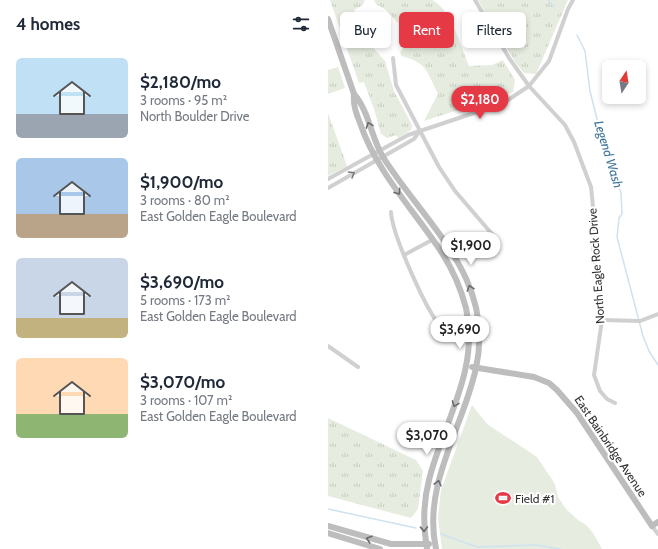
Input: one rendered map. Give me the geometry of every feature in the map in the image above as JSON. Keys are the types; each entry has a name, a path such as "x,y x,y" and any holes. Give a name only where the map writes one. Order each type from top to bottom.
{"street":[{"name":"North Eagle Rock Drive","path":"475,0 510,58 529,86 565,125 574,142 591,187 593,207 593,246 602,320 594,374 600,392 607,399 615,403"},
{"path":"328,179 414,139 420,131 508,100 529,86 549,60 568,8 574,0"},
{"path":"328,19 354,94 361,102 382,153 461,265 471,292 478,324 479,341 476,368 470,390 438,481 433,515 436,546 391,544 328,526"},
{"path":"393,58 396,85 443,173 498,242"},
{"path":"354,94 353,104 374,157 450,266 462,295 469,336 467,367 429,480 424,510 426,546"},
{"path":"328,188 374,157"},
{"path":"391,212 393,227 404,256 435,319 443,329 453,335"},
{"path":"404,256 432,240 442,243 461,265"},
{"path":"602,320 639,322 658,314"},
{"path":"328,346 358,367"},
{"name":"East Bainbridge Avenue","path":"467,367 534,377 549,383 577,413 655,524 658,534"},
{"path":"328,533 380,549"}],"green space":[{"path":"330,0 365,0 362,6 355,9 354,12 340,12 340,29"},
{"path":"374,0 432,0 445,12 399,12 399,23 391,15 391,12 388,12 376,4"},
{"path":"478,0 568,0 536,74 524,73 507,48 526,48 526,12 485,12"},
{"path":"454,27 469,66 492,65 503,60 515,80 513,92 424,121 438,94 425,69 416,61 401,56 400,52 403,48 454,48"},
{"path":"347,48 373,48 385,61 394,91 412,125 411,130 398,138 396,135 387,138 381,134 364,82 359,83"},
{"path":"338,67 345,88 328,94 328,70"},
{"path":"328,113 347,166 328,176"},
{"path":"472,405 487,424 537,457 555,484 558,497 566,509 586,525 593,533 602,549 442,549 438,518 441,490"},
{"path":"328,418 416,460 423,471 418,509 411,518 328,496"}],"waterway":[{"name":"Legend Wash","path":"548,0 554,7"},
{"name":"Legend Wash","path":"577,35 585,51 590,91 600,131 621,193 622,214 619,218 617,237 643,336 649,351 658,365"},
{"path":"328,509 416,528"},
{"path":"441,534 477,547 536,545 560,549"}],"place":[{"name":"Field #1","path":"503,498"}]}
